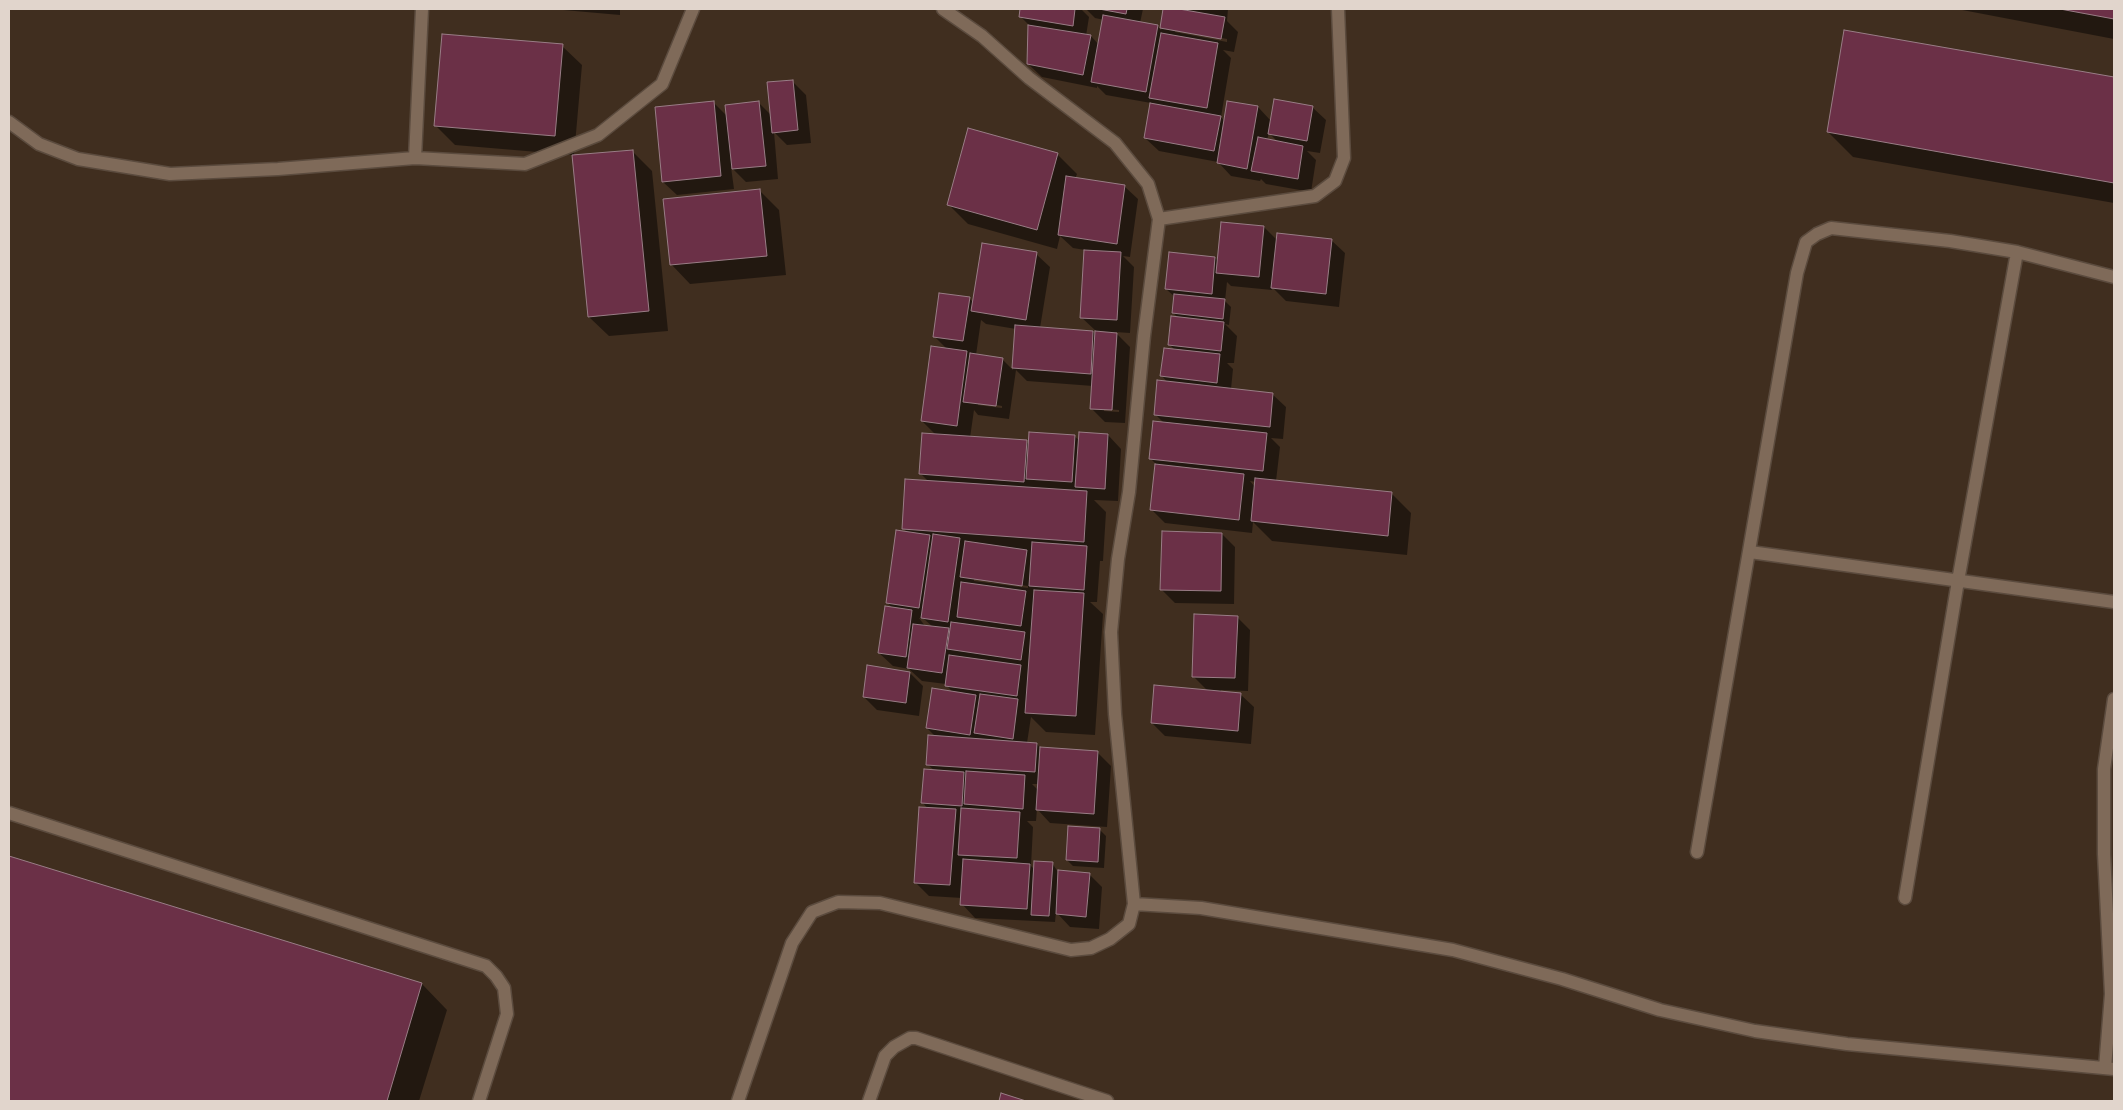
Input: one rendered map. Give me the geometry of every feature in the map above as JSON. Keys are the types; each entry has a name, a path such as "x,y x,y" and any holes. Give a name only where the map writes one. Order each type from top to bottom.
{"street":[{"path":"414,158 422,9"},
{"path":"9,122 39,144 78,159 170,174 278,169 414,158 525,164 598,135 662,84 693,9"},
{"path":"738,1101 792,943 812,912 838,902 880,903 1071,950 1091,948 1110,939 1129,924 1134,904 1115,714 1111,632 1159,219 1148,184 1115,143 1029,78 982,36 943,9"},
{"path":"1159,219 1315,196 1335,181 1344,158 1338,9"},
{"path":"1697,852 1797,273 1806,242 1817,234 1831,228 1950,241 2017,252 2114,277"},
{"path":"1905,898 1958,581 2017,252"},
{"path":"1750,552 2114,602"},
{"path":"1134,904 1201,908 1454,950 1562,979 1660,1010 1755,1030 1847,1044 2110,1069 2111,994 2104,854 2104,769 2114,699"},
{"path":"9,813 486,966 504,988 507,1014 479,1101"},
{"path":"869,1101 885,1056 904,1040 916,1038 1107,1101"}],"building":[{"path":"1020,9 1075,9 1073,26 1019,17"},
{"path":"1099,9 1127,9 1126,14"},
{"path":"1163,9 1179,9 1225,17 1221,39 1160,28"},
{"path":"2060,9 2114,9 2114,19"},
{"path":"1103,15 1158,25 1146,92 1091,82"},
{"path":"1028,25 1091,35 1083,75 1027,64"},
{"path":"1844,30 2114,77 2114,183 1827,132"},
{"path":"1161,33 1218,43 1207,108 1149,98"},
{"path":"442,34 563,44 555,136 434,126"},
{"path":"793,80 798,130 772,133 767,82"},
{"path":"1274,99 1313,106 1307,141 1268,134"},
{"path":"714,101 721,176 662,182 655,107"},
{"path":"759,101 766,166 732,169 725,105"},
{"path":"1227,101 1258,106 1247,169 1217,163"},
{"path":"1150,103 1221,116 1214,151 1144,138"},
{"path":"968,128 1058,153 1037,230 947,205"},
{"path":"1258,137 1303,146 1298,179 1251,171"},
{"path":"633,150 649,311 588,317 572,155"},
{"path":"1066,176 1125,185 1117,244 1058,235"},
{"path":"760,189 767,256 670,265 663,199"},
{"path":"1221,222 1264,226 1259,277 1216,273"},
{"path":"1277,233 1332,239 1326,294 1271,288"},
{"path":"982,243 1037,252 1026,320 971,311"},
{"path":"1084,250 1121,252 1117,320 1080,318"},
{"path":"1169,252 1215,257 1212,294 1165,289"},
{"path":"939,293 970,297 963,341 933,337"},
{"path":"1174,294 1225,299 1223,319 1172,313"},
{"path":"1171,316 1224,322 1221,351 1168,345"},
{"path":"1015,325 1093,331 1091,374 1012,368"},
{"path":"1095,331 1117,333 1112,410 1090,409"},
{"path":"931,346 967,351 957,426 921,421"},
{"path":"1164,348 1220,354 1217,383 1160,376"},
{"path":"970,353 1003,358 996,406 963,402"},
{"path":"1157,380 1273,393 1270,427 1154,415"},
{"path":"1153,421 1267,433 1263,471 1149,459"},
{"path":"1029,432 1075,435 1072,482 1026,479"},
{"path":"1079,432 1108,434 1105,489 1075,487"},
{"path":"922,433 1027,440 1024,482 919,474"},
{"path":"1155,464 1244,474 1239,520 1150,510"},
{"path":"1255,478 1392,492 1388,536 1251,521"},
{"path":"905,479 1087,491 1084,542 902,529"},
{"path":"896,530 930,535 919,608 886,603"},
{"path":"1162,531 1222,533 1221,591 1160,590"},
{"path":"933,534 960,538 948,622 921,618"},
{"path":"965,541 1027,550 1022,586 960,577"},
{"path":"1032,542 1087,546 1084,590 1029,586"},
{"path":"961,582 1026,591 1021,626 957,617"},
{"path":"1034,590 1084,593 1076,716 1025,713"},
{"path":"885,606 912,610 906,657 878,653"},
{"path":"1194,614 1238,616 1235,678 1192,677"},
{"path":"951,622 1025,632 1021,660 947,649"},
{"path":"913,624 949,628 942,673 907,668"},
{"path":"949,655 1021,665 1017,696 945,686"},
{"path":"867,665 910,672 906,703 863,697"},
{"path":"1154,685 1241,693 1238,731 1151,723"},
{"path":"932,688 976,695 970,735 926,728"},
{"path":"980,694 1018,699 1013,739 974,733"},
{"path":"928,735 1037,743 1035,772 926,765"},
{"path":"1040,747 1098,751 1094,814 1036,810"},
{"path":"924,769 964,772 962,806 921,803"},
{"path":"966,771 1025,775 1023,809 964,804"},
{"path":"919,807 956,809 950,885 914,883"},
{"path":"961,808 1020,812 1017,858 958,855"},
{"path":"1068,826 1100,828 1098,862 1066,860"},
{"path":"9,856 422,983 387,1101 9,1101"},
{"path":"963,859 1030,864 1027,909 960,905"},
{"path":"1034,861 1053,862 1049,916 1031,915"},
{"path":"1058,870 1090,873 1086,917 1056,914"},
{"path":"1001,1093 1026,1101 999,1101"}]}
